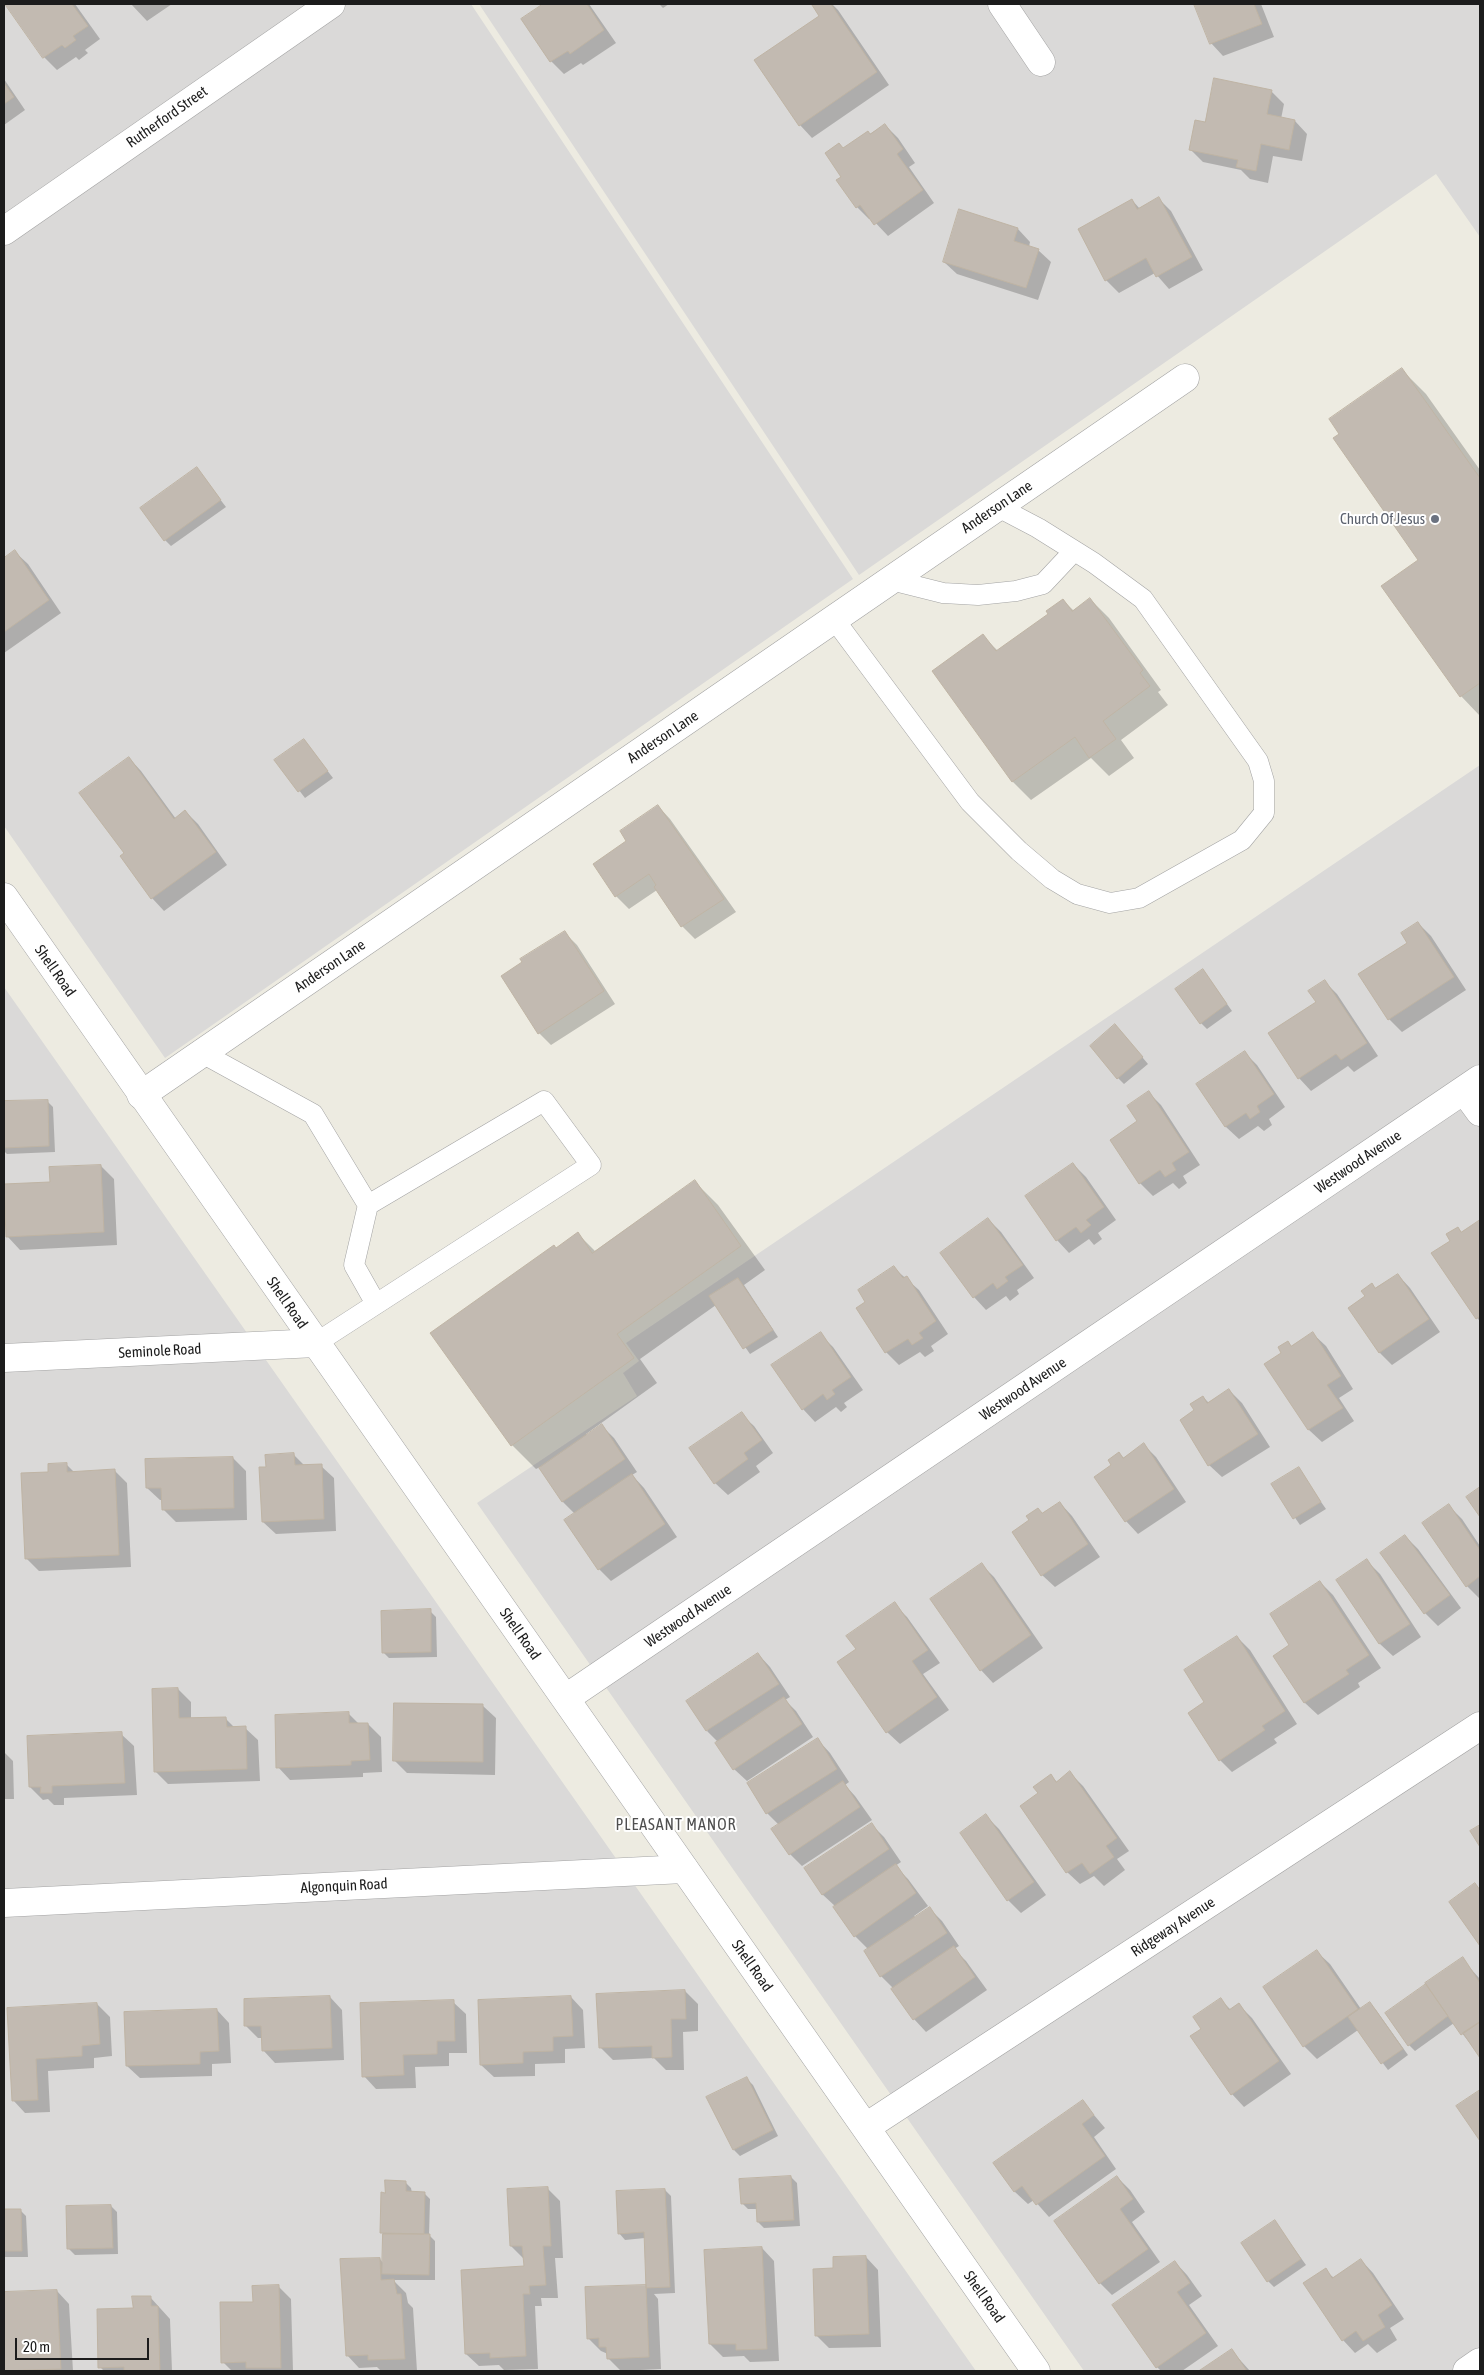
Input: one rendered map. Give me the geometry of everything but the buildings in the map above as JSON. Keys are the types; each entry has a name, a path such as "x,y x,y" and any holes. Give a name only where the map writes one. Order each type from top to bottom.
{"street":[{"name":"Rutherford Street","path":"4,231 330,4"},
{"path":"1002,4 1041,62"},
{"name":"Anderson Lane","path":"141,1095 1185,378"},
{"name":"Shell Road","path":"4,897 1036,2371"},
{"path":"1472,1085 1480,1112"},
{"name":"Westwood Avenue","path":"566,1698 1472,1085"},
{"name":"Seminole Road","path":"4,1358 316,1343"},
{"name":"Ridgeway Avenue","path":"866,2127 1480,1726"},
{"name":"Algonquin Road","path":"4,1903 684,1869"},
{"path":"1467,2371 1480,2362"}],"lane":[{"path":"834,619 970,802 1019,851 1052,879 1077,894 1110,903 1139,898 1242,840 1264,813 1264,781 1258,761 1144,599 1038,528 998,507"},
{"path":"891,580 943,593 978,595 1016,591 1044,584 1074,551"},
{"path":"202,1054 313,1114 368,1205 354,1265 376,1304"},
{"path":"316,1343 591,1165 544,1100 368,1205"}],"shaded area":[{"path":"4,4 471,4 853,579 165,1058 4,826"},
{"path":"479,4 1480,4 1480,237 1436,174 859,575"},
{"path":"1480,765 1480,2371 1084,2371 477,1503 637,1396 623,1373 639,1361 626,1343"},
{"path":"4,987 976,2371 4,2371"}],"place":[{"name":"Church Of Jesus","path":"1435,519"}],"district":[{"name":"PLEASANT MANOR","path":"676,1825"}]}
